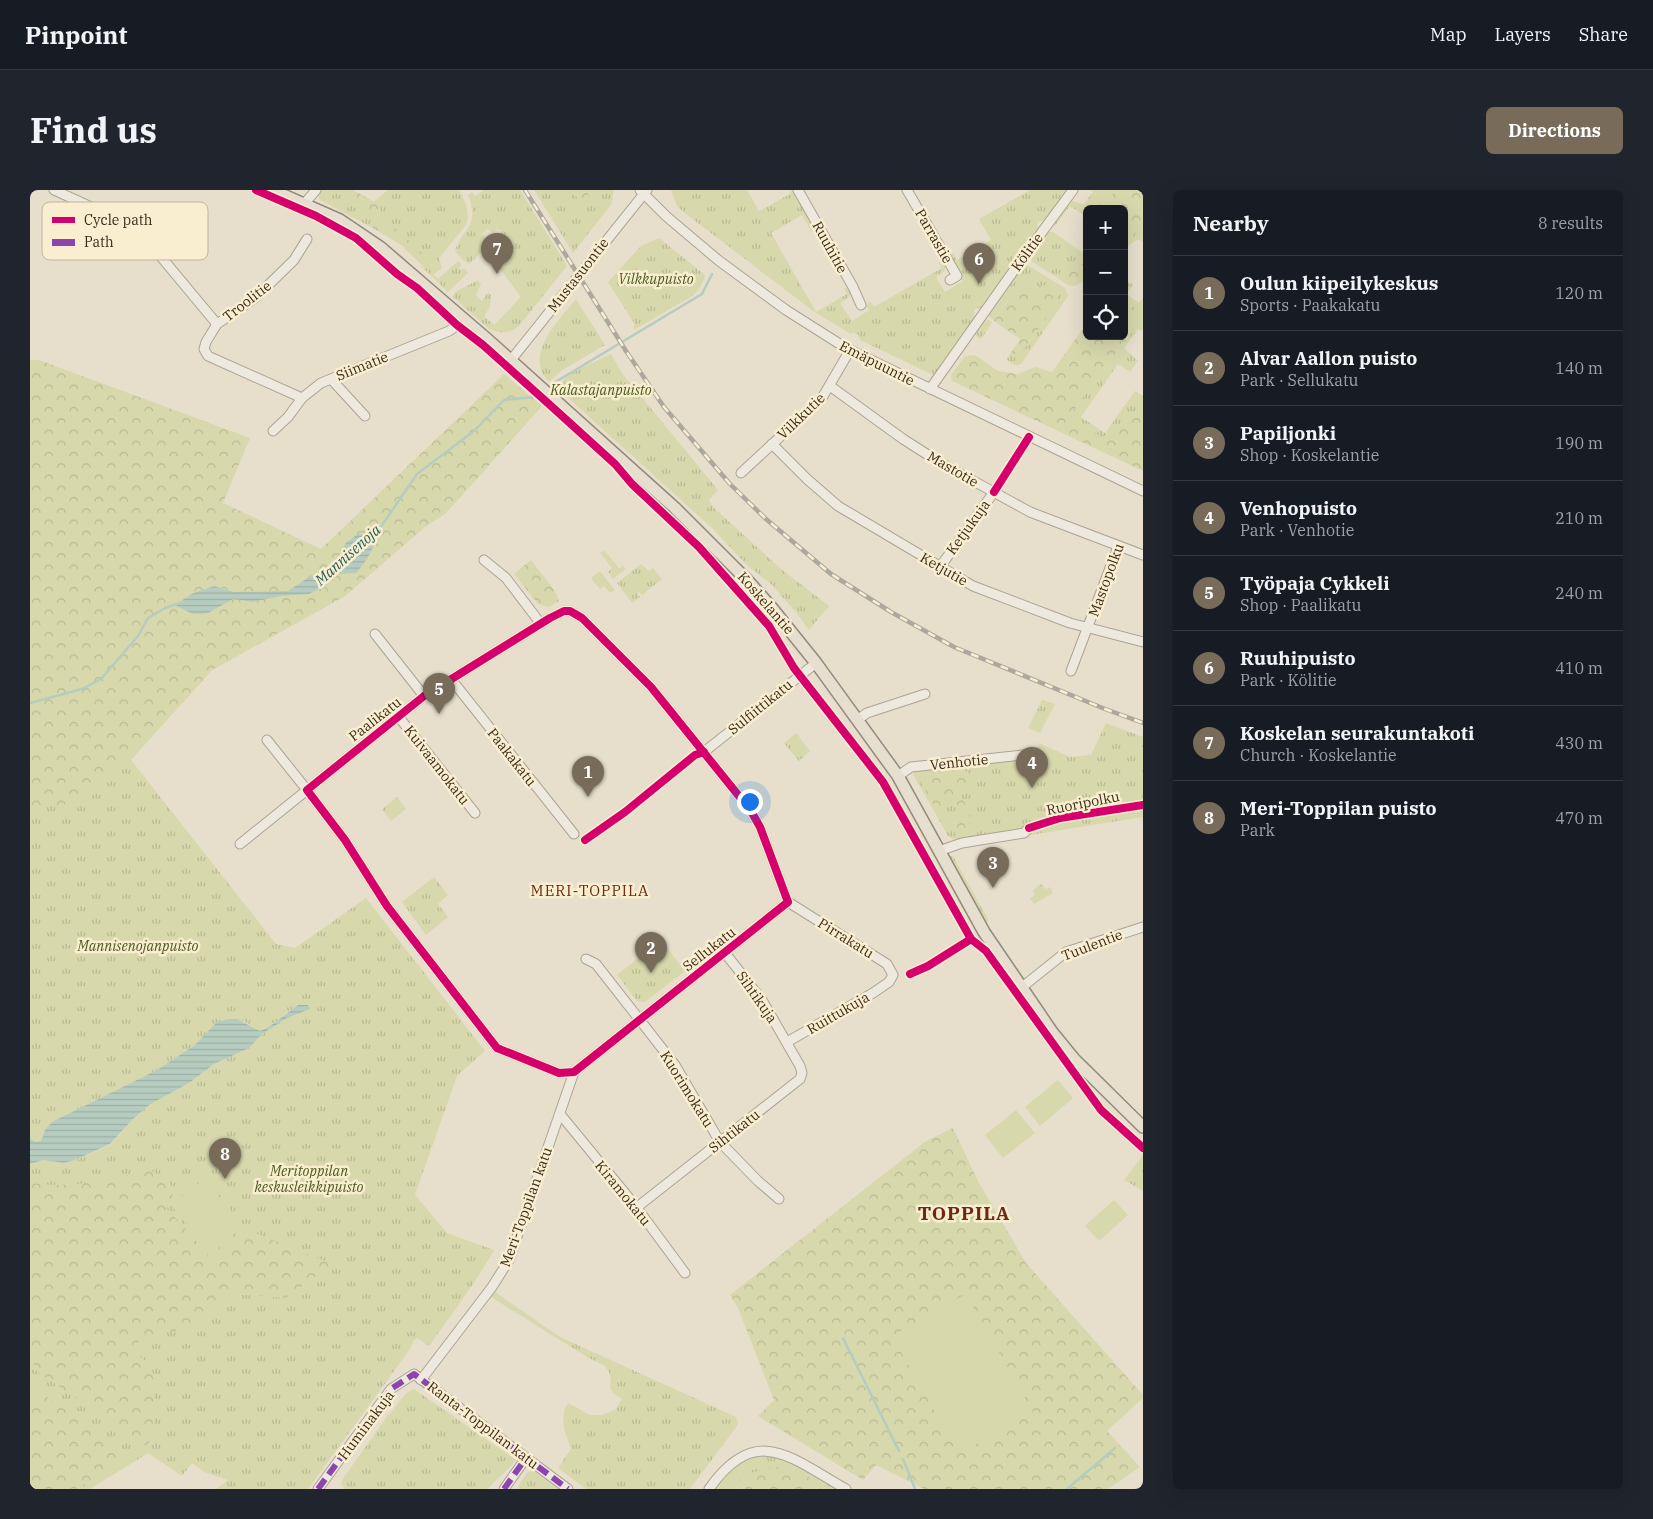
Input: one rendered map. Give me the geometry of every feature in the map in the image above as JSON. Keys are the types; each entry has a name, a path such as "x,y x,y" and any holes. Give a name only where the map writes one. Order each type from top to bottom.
{"main road":[{"name":"Koskelantie","path":"272,190 340,220 380,247 465,320 675,508 772,607 816,662 898,776 984,932 1052,1032 1074,1059 1143,1127"}],"street":[{"path":"54,190 80,202"},
{"path":"304,204 316,190"},
{"name":"Ruuhitie","path":"798,190 853,287 861,305"},
{"name":"Parrastie","path":"907,190 957,276 950,280"},
{"name":"Emäpuuntie","path":"643,191 666,216 718,260 786,310 850,350 1143,490"},
{"name":"Mustasuontie","path":"510,360 643,191"},
{"name":"Kölitie","path":"930,389 1022,258 1076,191"},
{"name":"Troolitie","path":"302,398 208,356 204,350 206,342 217,324 255,298 294,260 306,239"},
{"path":"164,260 217,324"},
{"name":"Siimatie","path":"273,431 288,417 302,398 321,383 449,331 465,320"},
{"name":"Vilkkutie","path":"740,473 822,398 850,350"},
{"path":"331,379 364,416"},
{"name":"Mastotie","path":"830,386 938,462 1030,512 1143,555"},
{"name":"Ketjutie","path":"772,444 807,479 838,506 973,586 1088,628 1143,642"},
{"name":"Ketjukuja","path":"940,567 994,492"},
{"name":"Mastopolku","path":"1071,671 1118,547"},
{"path":"484,560 506,578 541,624"},
{"name":"Paalikatu","path":"240,844 424,696 564,611 570,611 578,615 652,688 704,752"},
{"path":"375,634 424,696"},
{"name":"Sulfiittikatu","path":"704,752 816,662"},
{"name":"Paakakatu","path":"451,679 574,834"},
{"path":"858,720 867,713 925,694"},
{"name":"Kuivaamokatu","path":"398,716 475,814"},
{"path":"267,740 345,840 387,906 496,1048 559,1074 574,1072"},
{"path":"704,752 751,811 760,826 788,902"},
{"name":"Venhotie","path":"898,776 911,767 1023,755"},
{"path":"939,851 962,842 1024,832 1029,828"},
{"name":"Sellukatu","path":"574,1072 788,902"},
{"name":"Pirrakatu","path":"788,902 887,964 893,975 889,982"},
{"name":"Tuulentie","path":"1021,988 1066,952 1143,927"},
{"name":"Sihtikuja","path":"725,953 762,1000 787,1042"},
{"name":"Kuorimokatu","path":"586,959 596,964 675,1065 720,1142 758,1181 779,1199"},
{"name":"Ruittukuja","path":"787,1042 889,982"},
{"name":"Sihtikatu","path":"636,1208 800,1079 802,1073 800,1066 787,1042"},
{"name":"Meri-Toppilan katu","path":"422,1380 478,1306 506,1265 574,1072"},
{"name":"Kiramokatu","path":"560,1114 636,1208 685,1273"},
{"name":"Huminakuja","path":"318,1489 391,1389 414,1374 422,1380"},
{"name":"Ranta-Toppilan katu","path":"422,1380 568,1489"},
{"path":"709,1489 724,1470 736,1459 749,1452 765,1450 789,1456 846,1489"},
{"path":"504,1489 526,1458"}],"green space":[{"path":"321,190 341,190 344,196 361,212 388,190 459,190 467,207 466,225 439,258 442,268 433,275 438,279 458,261 462,265 459,268 460,270 464,268 468,273 448,292 419,264 425,268 432,266 407,239 372,224 373,228 320,200 317,195"},
{"path":"341,190 353,190 375,202 379,202 381,212 378,215 361,212 344,196"},
{"path":"484,190 520,190 567,266 518,327 508,332 489,329 453,297 455,292 478,280 481,284 476,295 482,301 488,292 491,295 490,307 484,316 494,325 521,297 489,254 501,242 498,237 502,232 501,230 496,229 493,233 488,229 482,234 490,244 469,264 455,251 471,221 472,214 468,195 472,192 475,196"},
{"path":"534,190 572,190 585,209 591,201 587,190 614,190 611,205 573,253"},
{"path":"572,190 587,190 591,201 585,209"},
{"path":"671,190 747,190 759,211 794,190 815,228 812,232 802,215 771,233 816,312 847,294 844,288 849,287 849,296 840,303 852,321 869,310 866,305 870,301 874,307 942,268 939,263 942,261 946,264 945,269 936,277 945,292 963,281 951,256 953,253 957,260 991,240 979,219 1030,190 1066,190 1044,221 1040,221 1037,224 1038,229 982,309 977,308 974,310 975,319 933,375 860,340 858,334 851,334 816,313 686,214 677,206"},
{"path":"1090,190 1143,190 1143,242 1138,239 1128,246 1128,205 1083,205 1083,214 1070,206 1055,226 1054,223 1069,200 1084,204 1093,192"},
{"path":"1094,190 1102,190 1104,201 1118,190 1143,190 1143,224 1128,239 1128,205 1099,204"},
{"path":"379,218 409,240 424,255 432,268 425,268 401,245 373,228 372,224"},
{"path":"1046,232 1053,232 1083,253 1083,266 1061,271 1058,278 1032,262 1030,254"},
{"name":"Vilkkupuisto","path":"659,238 705,275 700,287 692,296 634,330 634,323 608,282 641,246"},
{"path":"1077,263 1083,264 1083,283 1072,286 1064,282 1058,278 1061,271"},
{"path":"1023,266 1029,266 1065,288 1068,296 1021,364 1015,365 1007,359 1010,354 1017,354 1027,345 1056,305 1058,299 1007,301 994,321 988,315"},
{"path":"1128,282 1133,285 1128,292"},
{"path":"1047,285 1055,288 1058,299 1056,305 1027,345 1017,354 1010,354 1020,339 994,321 1007,302 1038,286"},
{"path":"1128,295 1139,303 1143,298 1143,313 1128,303"},
{"path":"576,299 605,345 561,371 549,382 542,371 540,360 542,349 553,327"},
{"path":"1128,303 1143,313 1143,323 1140,321 1128,337"},
{"path":"985,319 992,323 981,339 975,333"},
{"path":"1140,321 1143,323 1143,329 1141,331 1138,329 1124,348 1138,361 1130,372 1118,364 1081,417 1105,433 1135,391 1143,396 1143,410 1102,438 1070,415 1126,340 1128,340 1128,337"},
{"path":"1083,329 1083,340 1126,340 1070,415 1102,438 1143,410 1143,471 952,381 951,375 965,356 975,355 998,371 1018,374 1035,367 1052,372"},
{"name":"Kalastajanpuisto","path":"611,354 622,373 718,490 709,500 713,507 781,569 829,606 809,630 771,584 748,566 711,527 556,387 571,373"},
{"path":"30,360 39,360 250,438 223,503 321,549 504,374 542,406 445,514 426,526 345,596 212,670 130,760 87,787 73,803 30,809","holes":["346,543 356,573 333,574 309,594 280,596 253,602 233,599 214,586 234,592 288,591 309,577 328,571 339,561"]},
{"path":"542,406 445,514 426,526 345,596 212,670 131,760 276,944 295,948 366,898 485,1051 457,1076 415,1195 447,1233 494,1250 472,1286 430,1345 428,1346 418,1338 414,1340 410,1349 308,1489 216,1489 228,1480 204,1472 192,1463 182,1476 148,1453 90,1489 30,1489 30,1164 43,1160 64,1163 110,1145 132,1120 149,1105 189,1083 214,1064 249,1048 262,1034 286,1018 297,1014 290,1010 270,1026 259,1031 243,1021 214,1027 195,1045 157,1070 63,1117 45,1130 41,1141 35,1142 30,1138 30,703 256,596"},
{"path":"604,550 619,568 623,566 626,569 613,579 608,572 612,568 600,553"},
{"path":"531,560 555,591 559,601 549,607 538,604 514,574"},
{"path":"641,564 649,571 653,568 662,579 642,595 639,592 637,593 640,597 632,603 617,583"},
{"path":"600,571 615,590 610,593 604,586 600,589 591,578"},
{"path":"1042,700 1055,704 1040,733 1028,728"},
{"path":"1106,723 1143,737 1143,802 1079,811 1015,830 954,840 948,836 913,774 915,770 1029,756 1035,752 1039,743 1070,757 1091,755"},
{"path":"796,733 810,751 799,761 784,743"},
{"path":"962,769 976,778 959,793 972,819 967,827 954,832 949,830 949,827 959,817 960,809 952,802 944,803 937,811 918,777 930,773"},
{"path":"397,797 406,809 391,821 382,809"},
{"path":"1143,807 1143,817 1030,835 1029,832 1079,816"},
{"path":"953,856 988,919 987,923 985,923 949,857"},
{"path":"434,877 448,895 438,904 448,917 426,935 402,902"},
{"path":"1041,884 1046,889 1050,887 1053,893 1034,904 1030,898 1035,895 1033,890"},
{"path":"661,940 685,971 645,1002 637,1001 617,975"},
{"path":"1058,1080 1073,1098 1040,1126 1025,1107"},
{"path":"1016,1110 1035,1133 1003,1158 985,1135"},
{"path":"953,1128 978,1181 1026,1263 1143,1395 1143,1398 1107,1431 1140,1467 1108,1489 924,1489 876,1465 863,1480 758,1416 774,1400 738,1308 730,1295 926,1141"},
{"path":"1143,1155 1143,1191 1124,1180"},
{"path":"151,1170 171,1185 173,1195 165,1206 212,1259 248,1230 332,1264 286,1298 233,1294 182,1330 145,1335 132,1349 151,1366 155,1383 154,1437 146,1446 35,1370 30,1336 30,1183 45,1185 76,1184 106,1180"},
{"path":"204,1179 244,1226 211,1254 171,1205"},
{"path":"1114,1200 1128,1215 1099,1241 1085,1226"},
{"path":"495,1292 560,1337 736,1417 737,1426 690,1489 586,1489 558,1468 571,1449 563,1420 568,1403 590,1415 602,1415 616,1409 622,1399 613,1393 610,1387 609,1372 605,1366 587,1357 491,1297"},
{"path":"966,1294 1033,1412 959,1454 892,1336"},
{"path":"414,1389 516,1460 488,1489 345,1489 341,1484 388,1415 407,1393"},
{"path":"30,1390 37,1390 131,1457 77,1489 30,1489"},
{"path":"762,1456 793,1463 838,1489 821,1489 821,1486 733,1484 738,1489 715,1489 735,1467 747,1460"},
{"path":"780,1466 802,1472 821,1486 821,1489 739,1489 733,1484 750,1473"},
{"path":"534,1469 562,1489 519,1489 518,1486 527,1473"}],"water":[{"path":"377,533 370,554 356,573 334,574 328,584 309,594 280,596 253,602 233,599 208,613 193,614 176,606 191,594 214,586 234,592 288,591 309,577 328,571 339,561 346,543 358,534"},
{"path":"298,1005 308,1005 310,1009 287,1018 262,1034 249,1048 214,1064 189,1083 149,1105 110,1144 64,1163 43,1160 30,1164 30,1138 35,1142 41,1141 45,1130 52,1122 157,1070 195,1045 217,1022 237,1019 260,1031 270,1026"}],"waterway":[{"path":"552,384 702,294 712,274"},
{"name":"Mannisenoja","path":"376,534 417,474 474,431 504,400 534,397"},
{"name":"Mannisenoja","path":"30,703 82,689 101,679 138,636 148,618 165,608 183,602"},
{"path":"843,1338 899,1451"},
{"path":"1067,1489 1115,1448"},
{"path":"903,1459 915,1489"}],"railway":[{"path":"525,190 626,351 664,407 730,484 766,519 831,574 891,612 954,647 1143,723"}],"marked path":[{"path":"318,1489 391,1389 414,1374 568,1489"},
{"path":"504,1489 526,1458"}],"cycle path":[{"path":"256,190 316,216 356,238 397,274 417,288 550,405 615,464 632,484 699,547 769,626 794,668 883,782 971,939 986,951 1101,1110 1143,1148"},
{"path":"994,492 1029,437"},
{"path":"564,611 570,611 582,618 651,687 751,811 760,827 788,902 574,1072 559,1073 497,1048 387,906 345,840 307,790 424,696 564,611"},
{"path":"585,840 625,812 695,755 704,752"},
{"name":"Ruoripolku","path":"1029,828 1060,818 1143,805"},
{"path":"910,974 928,966 971,939"}],"place":[{"name":"Koskelan seurakuntakoti","path":"497,274"},
{"name":"Ruuhipuisto","path":"979,284"},
{"name":"Työpaja Cykkeli","path":"439,714"},
{"name":"Venhopuisto","path":"1032,788"},
{"name":"Oulun kiipeilykeskus","path":"588,797"},
{"name":"Papiljonki","path":"993,888"},
{"name":"Alvar Aallon puisto","path":"651,973"},
{"name":"Meri-Toppilan puisto","path":"225,1179"}],"district":[{"name":"MERI-TOPPILA","path":"590,891"},
{"name":"TOPPILA","path":"964,1213"}],"park label":[{"name":"Mannisenojanpuisto","path":"138,946"},
{"name":"Meritoppilan keskusleikkipuisto","path":"309,1180"}]}
